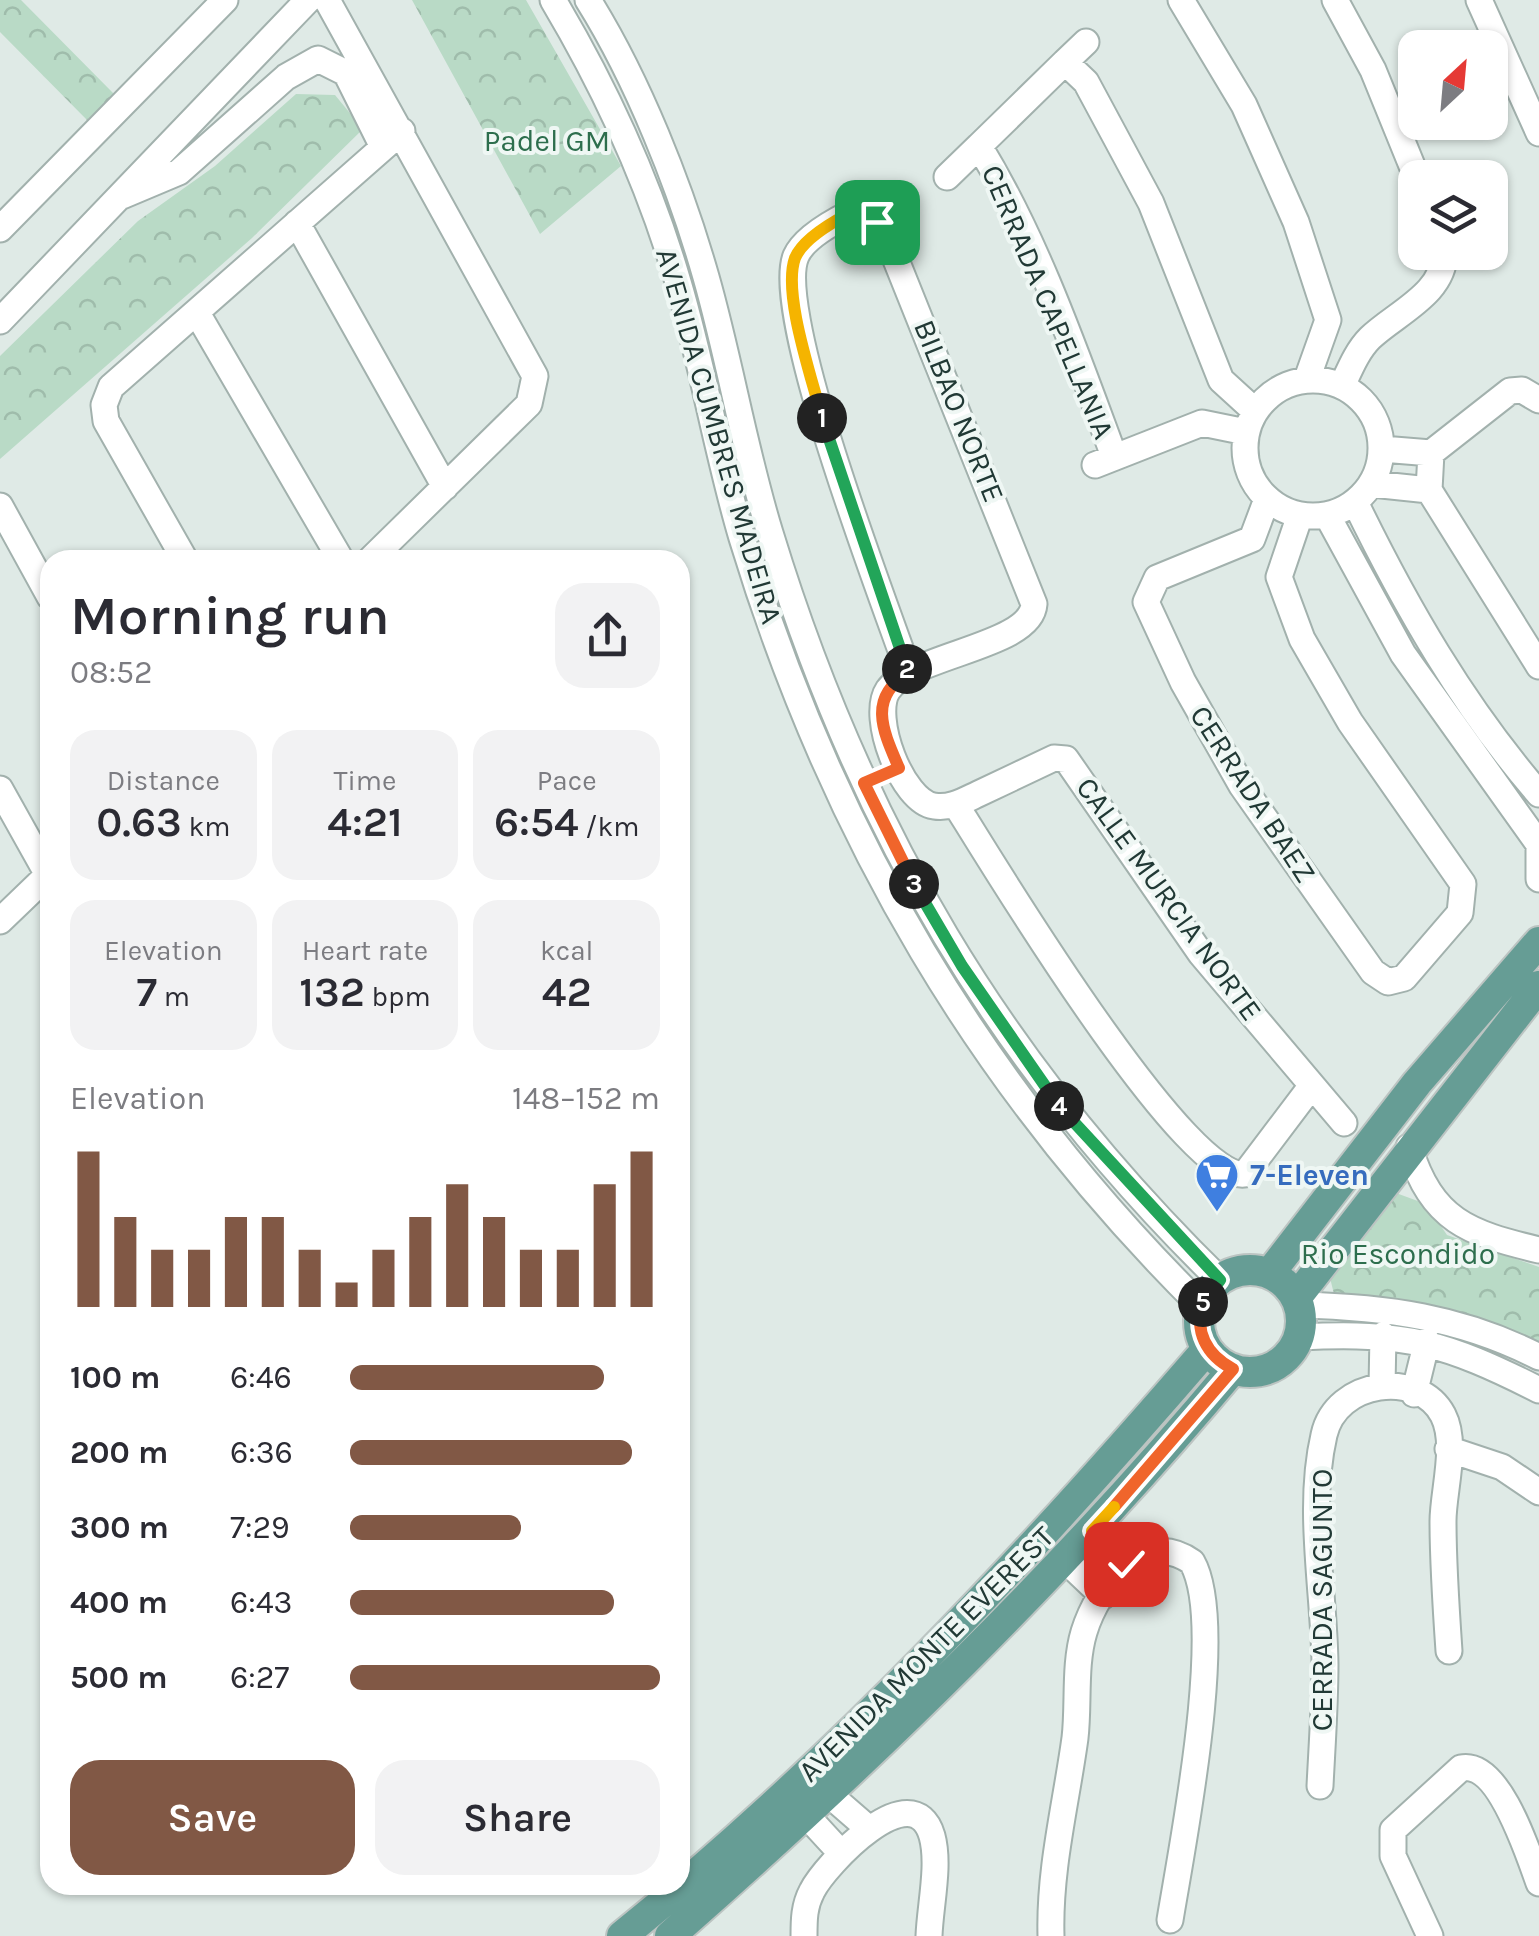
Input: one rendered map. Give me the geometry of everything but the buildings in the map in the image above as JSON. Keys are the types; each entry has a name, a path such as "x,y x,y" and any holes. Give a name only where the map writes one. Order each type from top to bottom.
{"main road":[{"path":"1270,1274 1417,1084 1539,942"},
{"path":"1298,1302 1270,1274 1253,1270 1220,1280 1201,1306 1200,1328 1208,1350 1233,1369 1254,1372 1273,1367 1290,1354 1300,1336 1298,1302 1409,1147 1539,986"},
{"name":"AVENIDA MONTE EVEREST","path":"814,1795 949,1632 1065,1514 1208,1350"},
{"name":"AVENIDA MONTE EVEREST","path":"622,1936 699,1892 970,1656 1092,1531 1233,1369"},
{"path":"949,1632 970,1656"},
{"name":"AVENIDA MONTE EVEREST","path":"670,1936 699,1892"}],"street":[{"path":"0,321 308,0"},
{"path":"327,0 392,138"},
{"name":"AVENIDA CUMBRES MADEIRA","path":"553,0 604,90 646,186 679,283 742,537 824,766 838,795 897,913 998,1070 1100,1198 1201,1306"},
{"name":"AVENIDA CUMBRES MADEIRA","path":"588,0 673,180 706,276 769,531 864,783 914,884 1024,1060 1122,1178 1220,1280"},
{"path":"1182,0 1212,44 1270,157 1328,320 1308,379"},
{"path":"1334,0 1373,70 1409,160"},
{"path":"1478,0 1539,133"},
{"path":"4,218 216,3"},
{"name":"CERRADA CAPELLANIA","path":"1086,42 979,146 1004,188 1105,461 1202,423"},
{"path":"121,196 179,172 286,77 318,59 346,73 392,138 535,376 535,391 529,404 380,550"},
{"path":"1064,62 1086,82 1151,204 1221,380 1250,421 1248,468 1267,499 1300,515 1327,515 1364,493 1429,490"},
{"path":"179,550 106,422 104,405 111,387 392,138"},
{"path":"947,177 979,146"},
{"name":"BILBAO NORTE","path":"860,214 877,222 886,235 1030,584 1034,604 1028,621 908,673 828,442 802,340 792,275 803,245 840,218 860,214"},
{"path":"297,223 446,487"},
{"path":"1342,386 1368,340 1434,286 1445,270"},
{"path":"197,312 335,550"},
{"path":"1328,320 1368,340"},
{"path":"1221,380 1202,423 1250,421 1287,384 1308,379 1342,386 1372,412 1382,449 1364,493 1429,642 1477,718 1539,794"},
{"path":"1382,449 1431,453 1510,392 1522,390 1539,400"},
{"path":"1431,453 1429,490 1539,666"},
{"name":"CERRADA BAEZ","path":"1267,499 1252,539 1157,578 1148,590 1146,602 1183,682 1242,786 1353,948 1379,978 1388,982 1404,978 1454,921 1464,900 1463,884 1449,858 1350,722 1284,599 1279,577 1300,515"},
{"path":"0,506 6,533 40,582"},
{"path":"1327,515 1403,654 1538,842 1539,879"},
{"path":"908,673 886,692 880,708 886,740 899,768 923,802 936,807 956,804 1082,1005 1153,1096 1222,1170 1234,1176 1245,1174 1310,1088"},
{"path":"824,766 886,740"},
{"name":"CALLE MURCIA NORTE","path":"956,804 1054,758 1066,758 1202,954 1310,1088 1344,1123"},
{"path":"838,795 899,768"},
{"path":"0,789 40,858"},
{"path":"0,921 40,883"},
{"path":"1409,1147 1420,1184 1435,1206 1453,1220 1539,1250"},
{"path":"1298,1302 1387,1308 1432,1316 1495,1334 1539,1357"},
{"path":"1300,1336 1384,1335 1427,1341 1485,1362 1539,1390"},
{"path":"1384,1335 1398,1390"},
{"path":"1398,1390 1427,1341"},
{"path":"1398,1390 1432,1402 1442,1414 1448,1449 1443,1516 1449,1651"},
{"name":"CERRADA SAGUNTO","path":"1320,1786 1324,1664 1320,1484 1324,1436 1343,1399 1398,1390"},
{"path":"1448,1449 1502,1466 1539,1492"},
{"path":"1092,1531 1115,1580"},
{"path":"1051,1936 1051,1893 1075,1736 1080,1649 1093,1610 1115,1580 1146,1552 1162,1548 1192,1562 1204,1593 1200,1732 1170,1920"},
{"path":"1065,1560 1115,1580"},
{"path":"1430,1936 1391,1843 1400,1819 1450,1774 1471,1766 1487,1774 1539,1882"},
{"path":"814,1795 855,1841"},
{"path":"814,1795 855,1841"},
{"path":"804,1936 806,1902 855,1841 891,1816 906,1814 928,1828 933,1838 929,1936"}],"green space":[{"path":"0,0 21,0 114,94 87,120 0,32"},
{"name":"Padel GM","path":"412,0 526,0 621,166 540,234"},
{"path":"296,94 335,95 363,129 252,238 0,459 0,356 138,221 215,166"},
{"name":"Rio Escondido","path":"1396,1193 1426,1204 1447,1235 1539,1267 1539,1348 1334,1294 1329,1274"}],"place":[{"name":"7-Eleven","path":"1217,1213"}],"route":[{"path":"877,222 860,214 840,218 803,245 795,258 792,275 802,340 828,442 908,673 886,692 880,708 886,740 899,768 864,783 914,884 1024,1060 1122,1178 1220,1280 1208,1291 1201,1306 1200,1328 1208,1350 1218,1362 1233,1369 1092,1531 1126,1564"}]}
